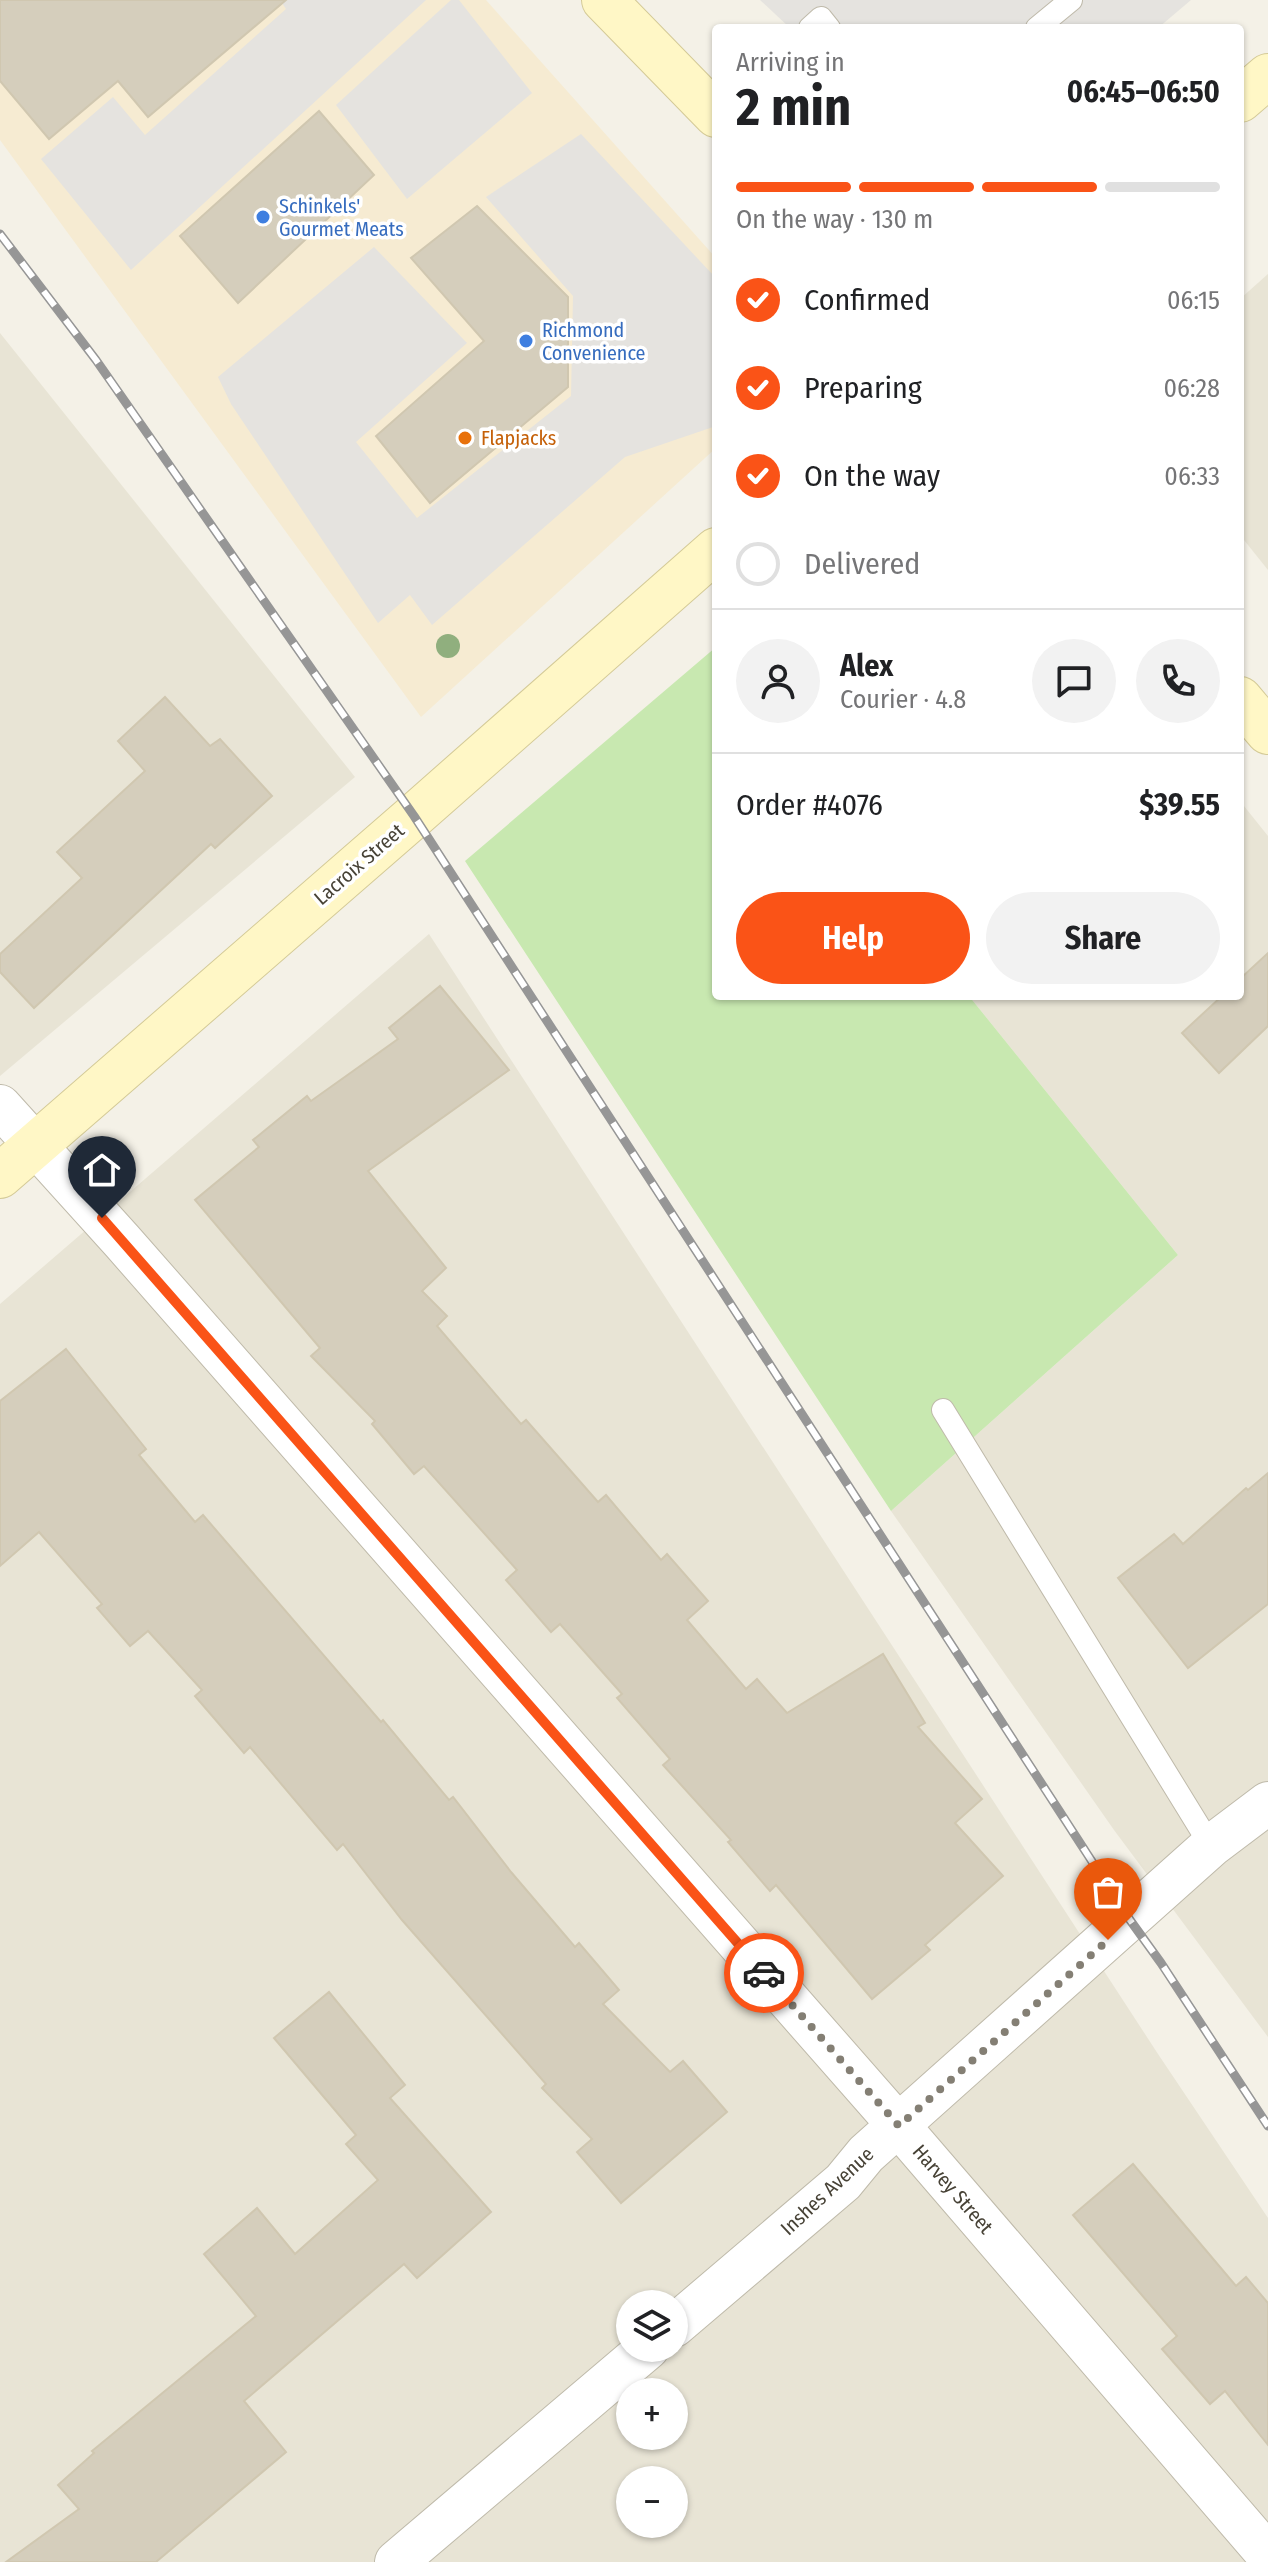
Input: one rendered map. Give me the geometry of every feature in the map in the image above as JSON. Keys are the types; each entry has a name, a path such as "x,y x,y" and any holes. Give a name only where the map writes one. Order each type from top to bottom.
{"main road":[{"path":"604,0 712,105"},
{"path":"1244,97 1268,76"},
{"name":"Lacroix Street","path":"0,1176 712,554"},
{"path":"1244,704 1268,732"}],"street":[{"name":"Harvey Street","path":"0,1106 112,1229 899,2126 1268,2555"},
{"name":"Inshes Avenue","path":"688,2314 843,2182 866,2154 1211,1846 1268,1803"},
{"path":"396,2562 632,2362"}],"lane":[{"path":"1042,24 1071,0"},
{"path":"943,1410 1211,1846"}],"shaded area":[{"path":"0,0 486,0 712,254 712,452 421,717 0,140"},
{"path":"280,0 426,0 131,270 41,159 113,97 145,135 286,9"},
{"path":"451,0 459,0 532,93 407,199 336,105"},
{"path":"760,0 1191,0 1163,24 786,24"},
{"path":"581,134 712,274 712,427 625,457 432,625 410,595 378,623 231,404 218,377 374,247 467,343 356,442 417,518 571,396 573,296 486,197"},
{"path":"1268,274 1268,570 1244,540 1244,295"},
{"path":"0,333 355,777 0,1076"},
{"path":"1244,806 1268,836 1268,2037 1114,1830 891,1511 1178,1255 972,1000 1244,1000"},
{"path":"429,934 1268,2218 1268,2562 0,2562 0,1304"}],"green space":[{"path":"712,650 712,1000 972,1000 1178,1255 891,1511 465,861"}],"building":[{"path":"0,0 286,0 148,117 118,81 49,139 0,81"},
{"path":"319,111 374,175 238,303 180,236"},
{"path":"477,206 568,297 568,387 430,503 376,436 484,341 411,258"},
{"path":"165,697 210,746 220,739 272,796 215,848 211,844 34,1008 0,972 0,954 82,878 57,852 145,771 118,741"},
{"path":"1268,953 1268,1026 1219,1073 1182,1033 1218,1000 1244,1000 1244,975"},
{"path":"440,986 509,1070 368,1171 446,1268 422,1291 447,1316 437,1326 521,1424 526,1420 598,1502 606,1495 661,1560 667,1554 708,1601 687,1620 746,1689 757,1679 787,1713 883,1654 925,1723 918,1727 982,1799 955,1823 1003,1876 925,1945 930,1950 872,1999 776,1885 770,1891 728,1842 731,1840 663,1765 670,1759 617,1698 622,1694 560,1624 551,1632 506,1580 517,1570 424,1466 414,1474 372,1424 375,1421 311,1356 320,1348 195,1200 259,1147 253,1140 307,1096 311,1101 398,1039 389,1028"},
{"path":"66,1349 146,1449 139,1455 195,1522 203,1515 449,1800 453,1797 575,1947 579,1943 619,1990 603,2004 670,2072 683,2061 727,2112 621,2203 577,2152 592,2139 542,2088 546,2084 402,1920 343,1844 337,1850 250,1747 244,1753 195,1696 202,1690 148,1631 130,1646 97,1608 102,1604 39,1532 0,1566 0,1401"},
{"path":"1268,1473 1268,1604 1188,1668 1118,1578 1174,1534 1183,1544 1246,1488 1248,1490"},
{"path":"329,1992 405,2085 390,2098 491,2212 417,2278 404,2264 244,2401 286,2452 156,2562 6,2562 79,2509 58,2485 94,2453 92,2451 256,2316 204,2254 257,2208 295,2254 378,2180 346,2144 356,2135 274,2038"},
{"path":"1133,2164 1236,2286 1246,2277 1268,2303 1268,2445 1225,2391 1210,2404 1162,2349 1177,2336 1073,2215"}],"railway":[{"path":"0,234 96,360 414,816 1130,1920 1268,2126"}],"way so far":[{"path":"764,1973 899,2126 1108,1940"}],"place":[{"name":"Schinkels' Gourmet Meats","path":"263,217"},
{"name":"Richmond Convenience","path":"526,341"},
{"name":"Flapjacks","path":"465,438"}],"route":[{"path":"102,1218 764,1973"}]}
